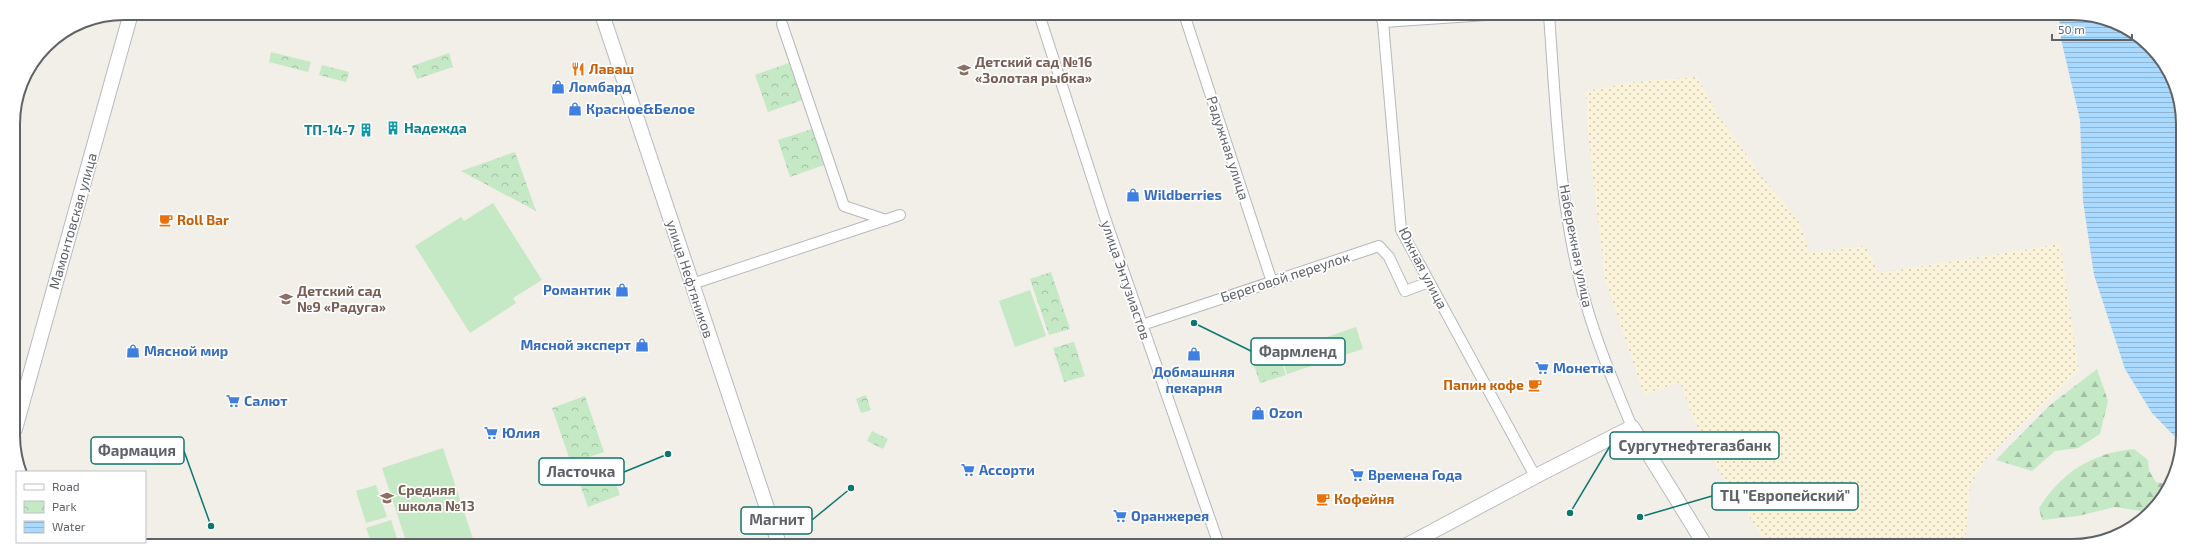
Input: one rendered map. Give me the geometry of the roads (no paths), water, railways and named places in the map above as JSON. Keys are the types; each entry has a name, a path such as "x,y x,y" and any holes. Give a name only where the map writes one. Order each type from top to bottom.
{"street":[{"name":"Мамонтовская улица","path":"20,411 129,20"},
{"name":"улица Нефтяников","path":"604,20 776,539"},
{"name":"улица Энтузиастов","path":"1041,20 1105,218 1217,539"},
{"name":"Радужная улица","path":"1186,20 1272,282"},
{"name":"Южная улица","path":"1381,20 1401,230 1535,476"},
{"name":"Набережная улица","path":"1549,20 1559,147 1576,264 1584,296 1602,355 1632,427 1701,539"},
{"path":"782,24 844,206 886,220"},
{"path":"692,284 900,215"},
{"name":"Береговой переулок","path":"1142,325 1379,246 1389,257 1405,290 1429,282"},
{"path":"1419,539 1535,476 1632,427"}],"water":[{"path":"2059,20 2092,22 2118,31 2135,41 2146,50 2159,66 2170,90 2174,104 2176,124 2176,438 2152,413 2125,369 2094,275 2083,201 2080,120 2061,39"}],"place":[{"name":"Лаваш","path":"578,69"},
{"name":"Детский сад №16 «Золотая рыбка»","path":"964,70"},
{"name":"Ломбард","path":"558,87"},
{"name":"Красное&Белое","path":"575,109"},
{"name":"Надежда","path":"393,128"},
{"name":"ТП-14-7","path":"366,130"},
{"name":"Wildberries","path":"1133,195"},
{"name":"Roll Bar","path":"166,220"},
{"name":"Романтик","path":"622,290"},
{"name":"Детский сад №9 «Радуга»","path":"286,299"},
{"name":"Фармленд","path":"1194,323"},
{"name":"Мясной эксперт","path":"642,345"},
{"name":"Мясной мир","path":"133,351"},
{"name":"Добмашняя пекарня","path":"1194,354"},
{"name":"Монетка","path":"1542,368"},
{"name":"Папин кофе","path":"1535,385"},
{"name":"Салют","path":"233,401"},
{"name":"Ozon","path":"1258,413"},
{"name":"Юлия","path":"491,433"},
{"name":"Ласточка","path":"668,454"},
{"name":"Ассорти","path":"968,470"},
{"name":"Времена Года","path":"1357,475"},
{"name":"Магнит","path":"851,488"},
{"name":"Средняя школа №13","path":"387,498"},
{"name":"Кофейня","path":"1323,499"},
{"name":"Сургутнефтегазбанк","path":"1570,513"},
{"name":"Оранжерея","path":"1120,516"},
{"name":"ТЦ \"Европейский\"","path":"1640,517"},
{"name":"Фармация","path":"211,526"}]}
